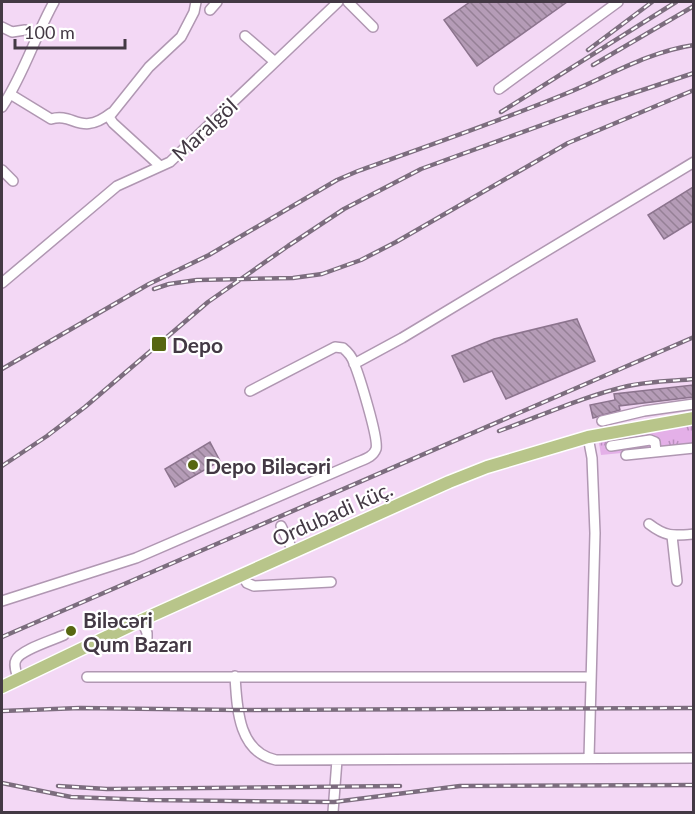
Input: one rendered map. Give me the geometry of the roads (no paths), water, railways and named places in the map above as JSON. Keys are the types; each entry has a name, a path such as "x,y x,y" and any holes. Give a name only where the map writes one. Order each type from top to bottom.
{"main road":[{"name":"Ordubadi küç.","path":"2,687 242,574 487,467 588,436 693,418"}],"street":[{"path":"2,107 31,54 40,26 54,2"},
{"path":"10,94 51,119 58,117 82,125 100,122 111,113 148,67 181,37 194,12 196,2"},
{"path":"210,10 217,2"},
{"name":"Maralgöl","path":"2,283 117,186 159,165 170,162 338,2"},
{"path":"348,2 373,27"},
{"path":"500,89 618,2"},
{"path":"2,27 12,32 25,30"},
{"path":"245,36 275,62"},
{"path":"111,113 109,117 113,123 159,165"},
{"path":"354,364 402,338 693,162"},
{"path":"2,170 13,181"},
{"path":"2,601 136,558 370,456 375,451 377,443 354,364 343,348 335,348 250,391"},
{"path":"602,421 644,411 693,404"},
{"path":"644,411 646,426"},
{"path":"588,436 592,458 595,533 589,758"},
{"path":"611,446 650,440 655,442 656,452"},
{"path":"626,455 693,448"},
{"path":"649,524 661,533 672,536 693,534"},
{"path":"281,526 293,551"},
{"path":"672,536 677,581"},
{"path":"242,574 247,583 254,586 331,582"},
{"path":"142,620 147,633 147,644"},
{"path":"18,679 15,664 21,653 64,635"},
{"path":"235,676 239,719 247,737 258,753 276,760 693,758"},
{"path":"87,677 590,677"},
{"path":"333,813 337,760"}],"railway":[{"path":"588,50 652,2"},
{"path":"501,112 676,2"},
{"path":"593,65 694,6"},
{"path":"2,369 149,284 209,255 337,180 539,104 644,59 694,45"},
{"path":"2,466 85,407 208,302 344,209 421,169 597,105 694,73"},
{"path":"154,289 169,284 197,280 293,278 322,274 361,260 568,143 694,90"},
{"path":"2,637 694,337"},
{"path":"499,431 612,390 644,383 694,379"},
{"path":"2,711 80,708 237,710 694,708"},
{"path":"2,783 71,797 334,802 460,786 694,785"},
{"path":"58,786 107,789 400,786"}],"place":[{"name":"Depo","path":"159,344"},
{"name":"Depo Biləcəri","path":"193,465"},
{"name":"Biləcəri Qum Bazarı","path":"71,631"}]}
